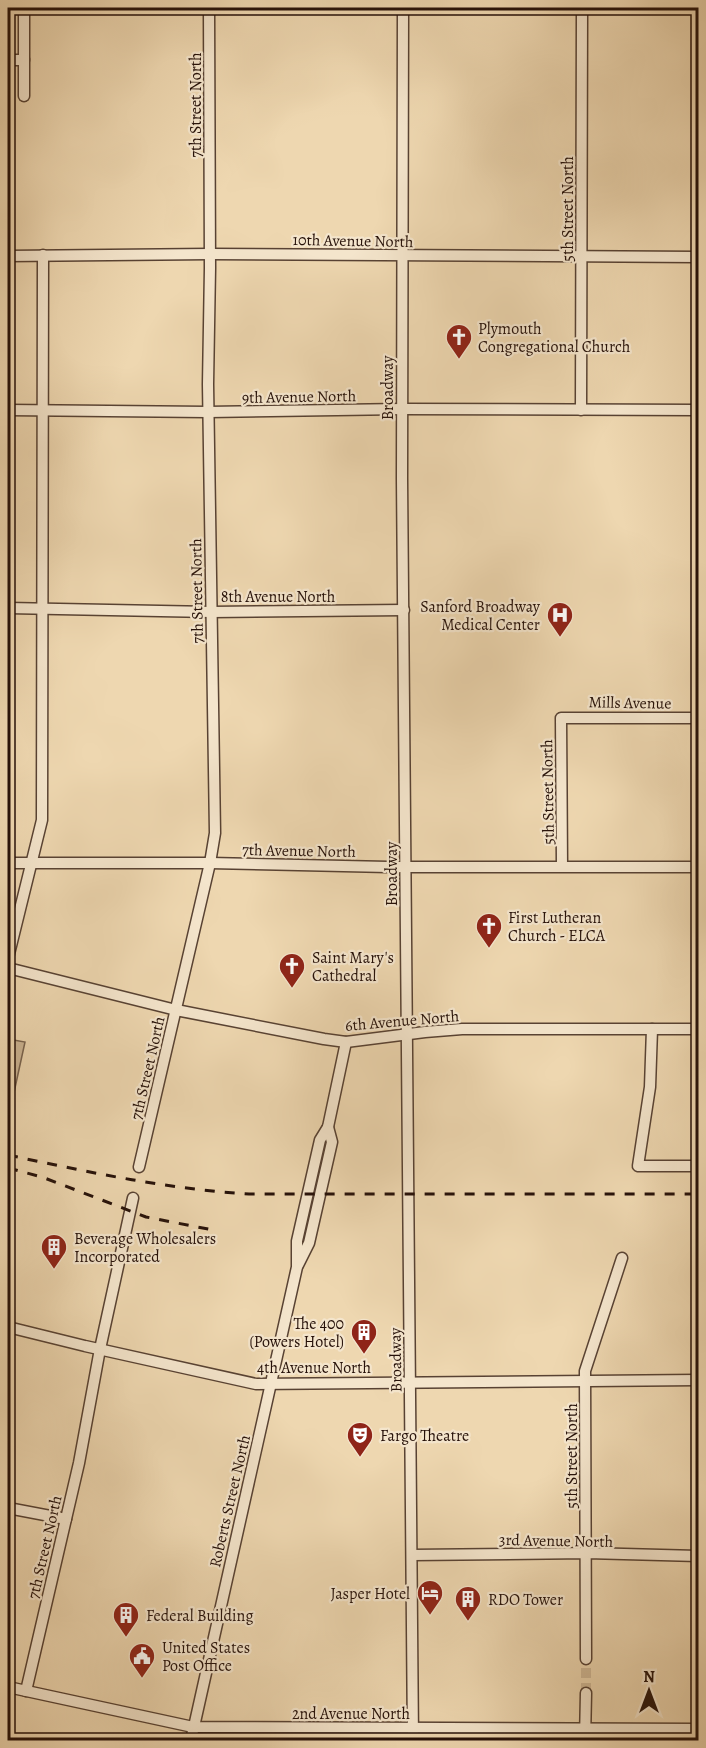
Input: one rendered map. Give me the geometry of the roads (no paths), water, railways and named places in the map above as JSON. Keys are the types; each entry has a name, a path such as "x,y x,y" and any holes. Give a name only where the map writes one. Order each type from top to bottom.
{"street":[{"path":"24,8 24,96"},
{"name":"7th Street North","path":"140,1167 215,833 208,412 209,8"},
{"name":"Broadway","path":"403,8 401,256 413,1740"},
{"name":"5th Street North","path":"581,410 582,8"},
{"path":"8,60 24,60"},
{"name":"10th Avenue North","path":"8,256 210,254 699,257"},
{"path":"8,958 42,820 43,255"},
{"name":"9th Avenue North","path":"8,410 208,412 402,409 699,410"},
{"name":"8th Avenue North","path":"8,608 211,612 404,610"},
{"name":"5th Street North","path":"561,718 562,866"},
{"name":"Mills Avenue","path":"561,718 699,718"},
{"name":"7th Avenue North","path":"8,863 699,867"},
{"name":"6th Avenue North","path":"8,969 176,1010 346,1042 462,1029 699,1029"},
{"path":"652,1029 650,1087 638,1166 699,1166"},
{"name":"Roberts Street North","path":"191,1740 297,1268 297,1241 320,1140 328,1126 346,1042"},
{"name":"7th Street North","path":"27,1691 134,1198"},
{"name":"5th Street North","path":"586,1659 587,1364 622,1258"},
{"name":"4th Avenue North","path":"8,1327 246,1382 272,1384 699,1380"},
{"path":"8,1508 66,1519"},
{"name":"3rd Avenue North","path":"412,1555 586,1553 699,1556"},
{"name":"2nd Avenue North","path":"8,1687 193,1727 699,1729"},
{"path":"585,1693 585,1740"}],"tunnel":[{"path":"586,1659 586,1693"}],"railway":[{"path":"8,1155 158,1184 249,1194 698,1194"},
{"path":"8,1168 42,1177 146,1217 213,1230"}],"place":[{"name":"Plymouth Congregational Church","path":"459,360"},
{"name":"Sanford Broadway Medical Center","path":"560,638"},
{"name":"First Lutheran Church - ELCA","path":"489,949"},
{"name":"Saint Mary's Cathedral","path":"292,989"},
{"name":"Beverage Wholesalers Incorporated","path":"54,1270"},
{"name":"The 400 (Powers Hotel)","path":"364,1355"},
{"name":"Fargo Theatre","path":"360,1458"},
{"name":"Jasper Hotel","path":"430,1616"},
{"name":"RDO Tower","path":"468,1622"},
{"name":"Federal Building","path":"126,1638"},
{"name":"United States Post Office","path":"142,1679"}]}
